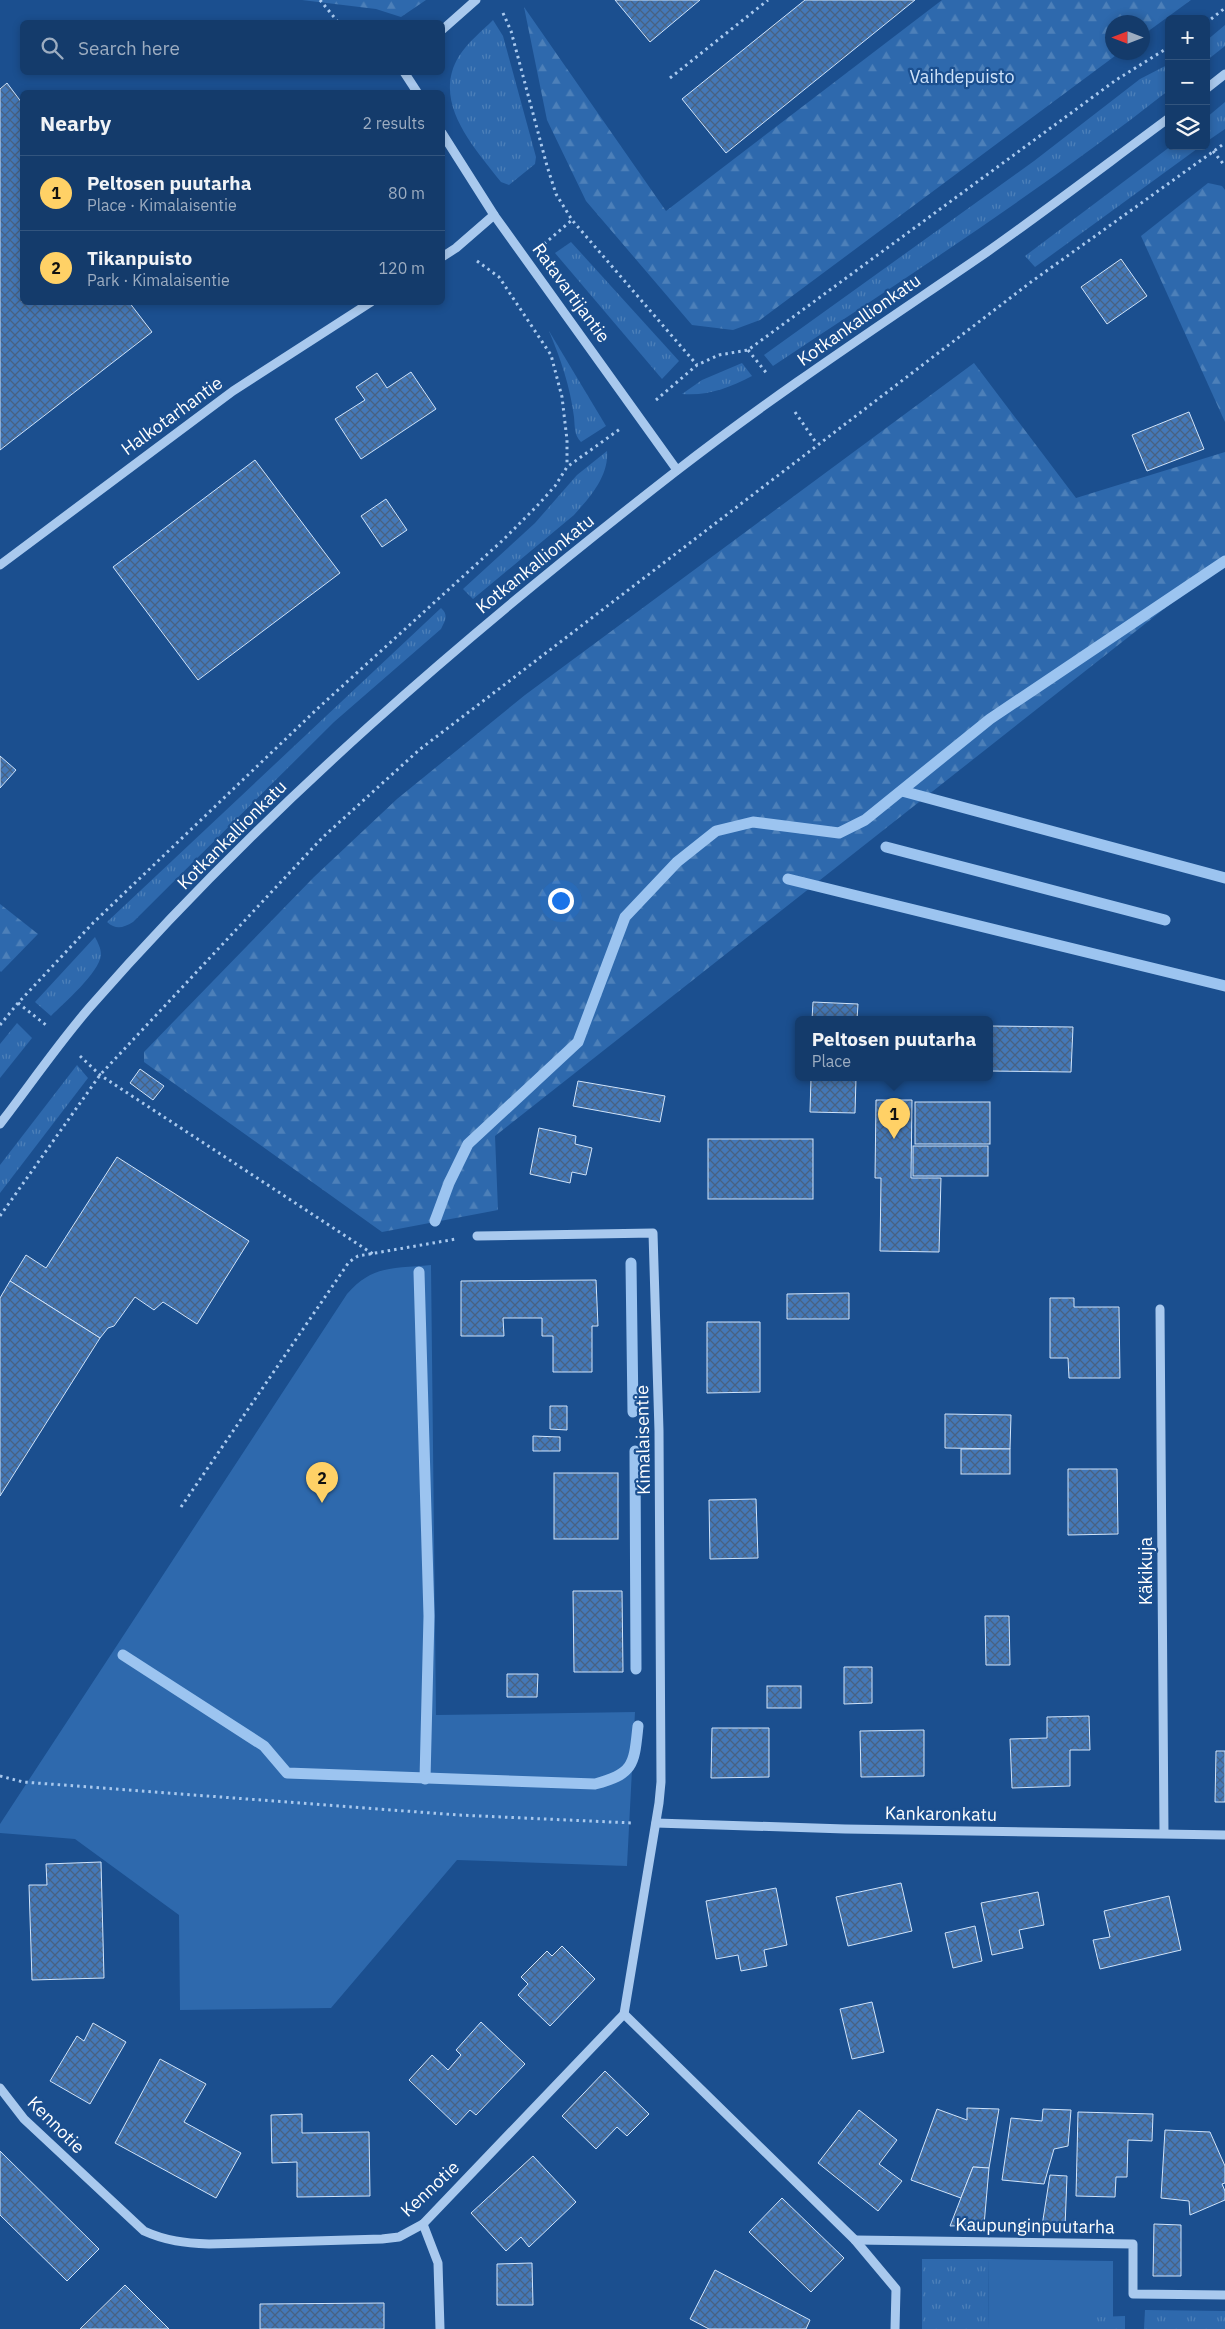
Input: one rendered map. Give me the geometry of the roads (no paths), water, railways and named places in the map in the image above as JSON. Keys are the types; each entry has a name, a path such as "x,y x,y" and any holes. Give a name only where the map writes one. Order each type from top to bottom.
{"street":[{"path":"445,27 476,0"},
{"path":"1210,86 1225,74"},
{"path":"406,75 416,90"},
{"name":"Kotkankallionkatu","path":"0,1124 89,1008 219,869 279,810 461,645 677,470 781,394 992,248 1165,121"},
{"name":"Ratavartijantie","path":"445,138 494,215 677,470"},
{"path":"445,255 494,215"},
{"name":"Halkotarhantie","path":"0,565 233,391 366,305"},
{"name":"Kimalaisentie","path":"477,1236 653,1233 660,1431 661,1782 656,1823"},
{"name":"Käkikuja","path":"1160,1309 1164,1834"},
{"path":"656,1823 624,2014 855,2240 896,2290 894,2329"},
{"name":"Kankaronkatu","path":"656,1823 845,1829 1225,1835"},
{"name":"Kennotie","path":"0,2088 24,2119 144,2231 163,2240 209,2244 400,2237 422,2224 624,2014"},
{"path":"422,2224 438,2263 440,2329"},
{"name":"Kaupunginpuutarha","path":"855,2240 1133,2244 1133,2294 1225,2295"}],"waterway":[{"path":"435,1221 449,1183 468,1144 578,1042 625,917 677,862 716,831 753,822 839,833 865,820 990,719 1225,561"},
{"path":"902,791 1225,878"},
{"path":"886,847 1165,920"},
{"path":"788,879 1225,986"},
{"path":"631,1263 633,1412"},
{"path":"419,1272 429,1616 425,1779"},
{"path":"635,1451 636,1669"},
{"path":"123,1655 264,1746 287,1773 595,1784 618,1776 630,1765 635,1749 638,1726"}],"place":[{"name":"Peltosen puutarha","path":"894,1139"},
{"name":"Tikanpuisto","path":"322,1503"}],"park label":[{"name":"Vaihdepuisto","path":"962,77"}]}
